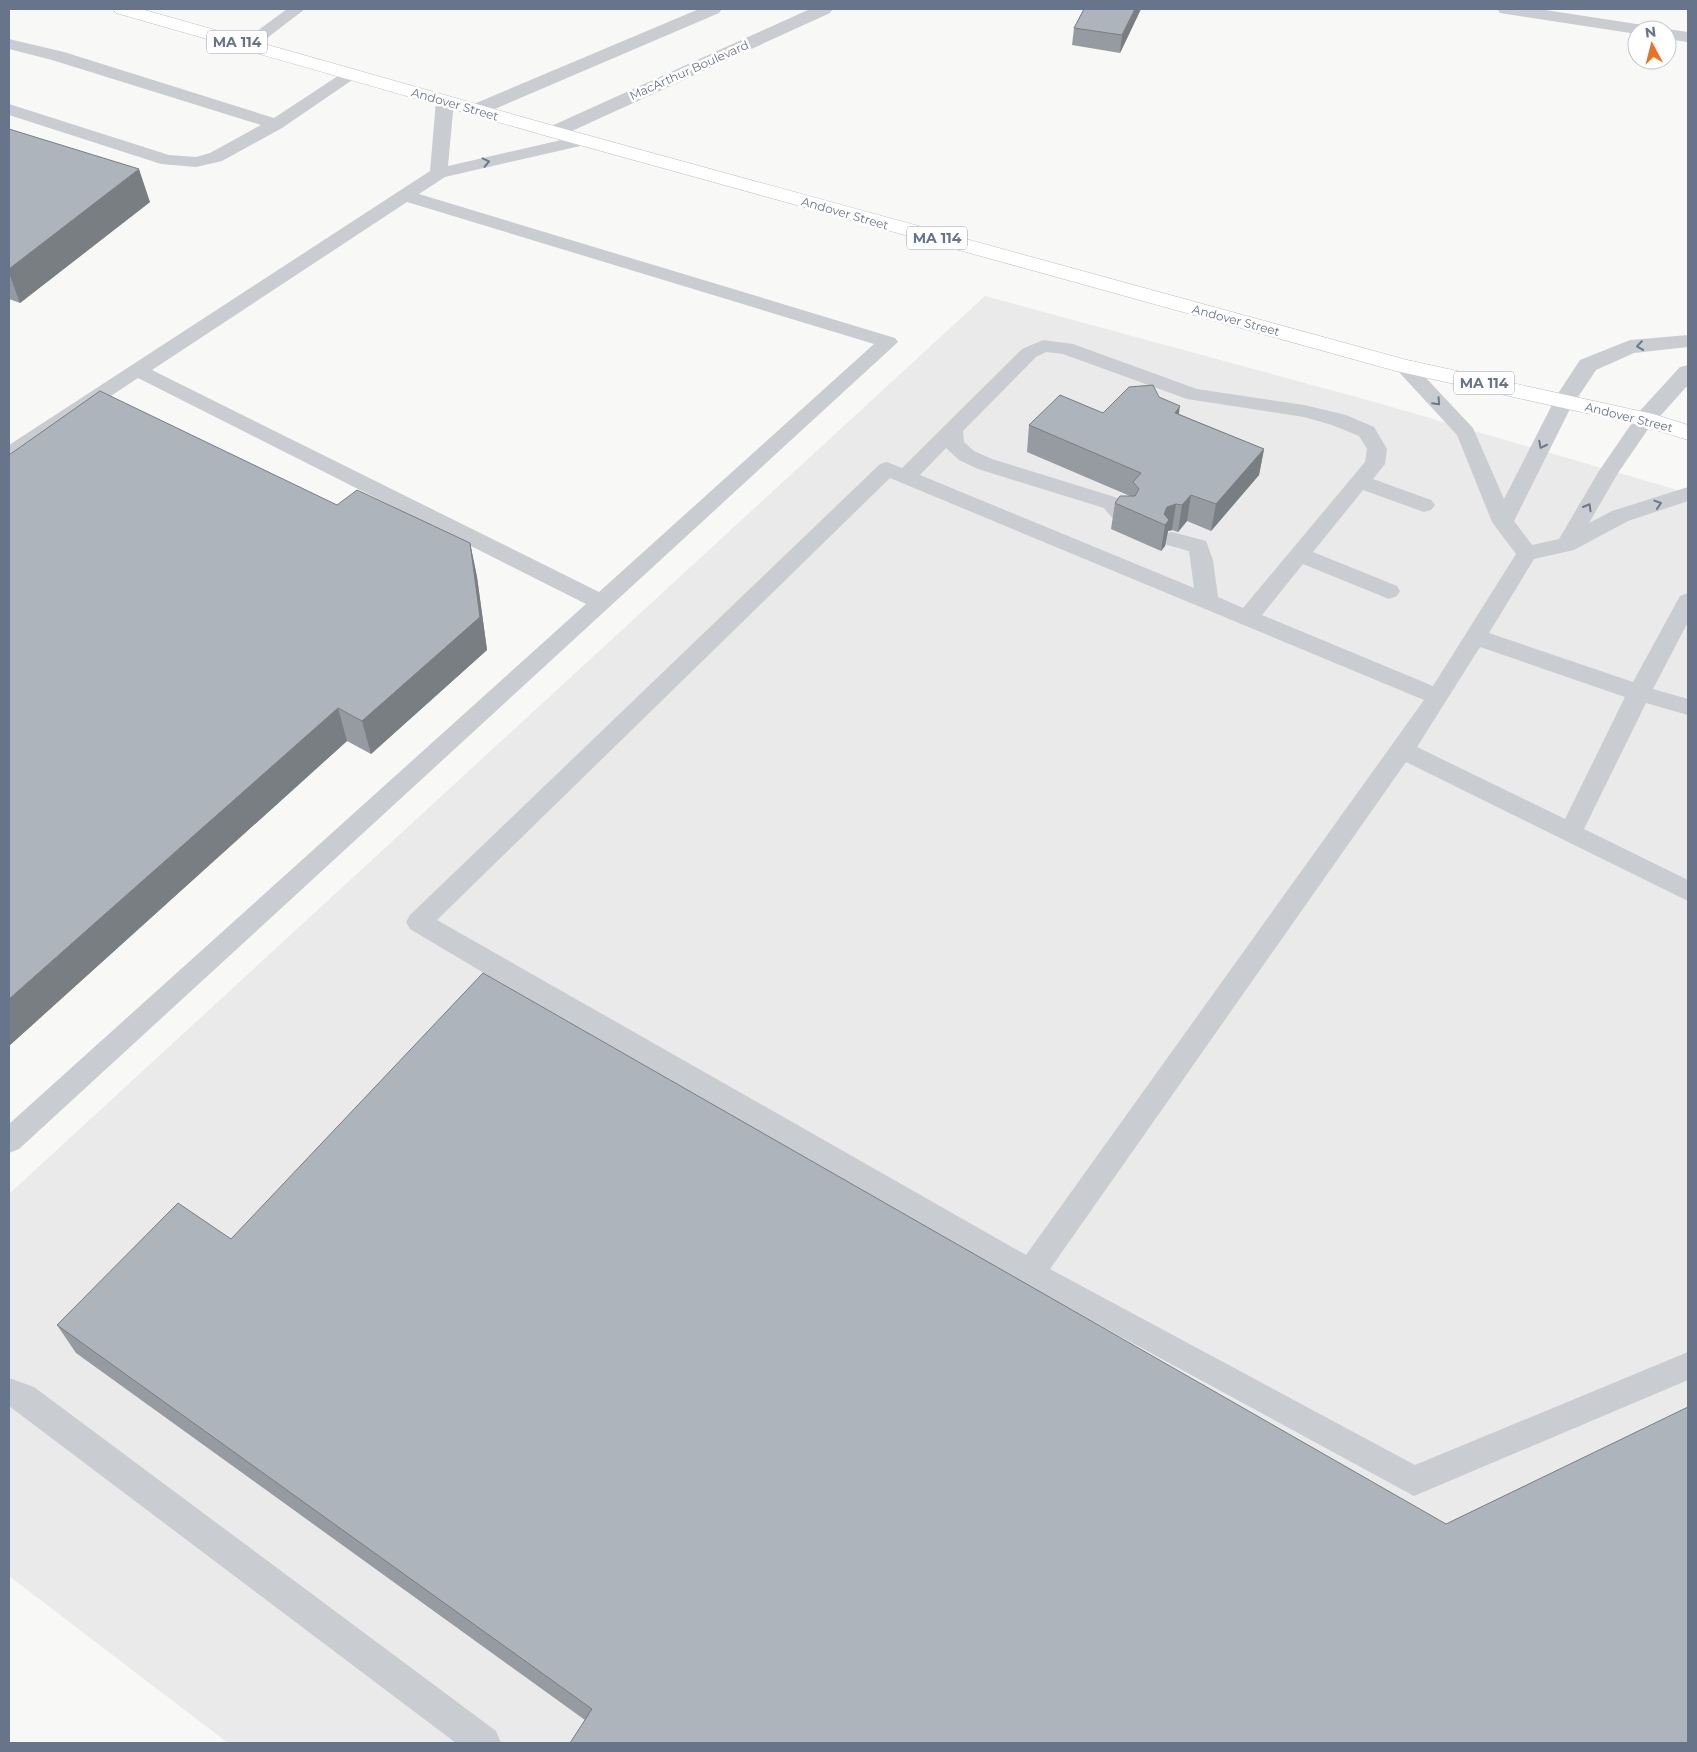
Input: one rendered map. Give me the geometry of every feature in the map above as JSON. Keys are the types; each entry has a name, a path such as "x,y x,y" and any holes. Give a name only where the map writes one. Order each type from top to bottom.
{"highway":[{"name":"Andover Street","path":"122,9 554,132 1404,366 1645,419 1688,433"}],"street":[{"path":"476,110 713,9"},
{"name":"MacArthur Boulevard","path":"554,132 824,9"},
{"path":"1506,9 1627,28"},
{"path":"1564,401 1588,365 1630,347 1688,341"},
{"path":"1645,419 1688,372"}],"lane":[{"path":"248,45 297,9"},
{"path":"9,44 58,56 276,124"},
{"path":"9,109 167,160 196,162 216,156 276,124 353,74"},
{"path":"439,173 445,101"},
{"path":"9,454 439,173 583,140"},
{"path":"9,1141 888,342 404,195"},
{"path":"905,477 1029,353 1043,346 1066,348 1194,395 1304,412 1357,427 1367,432 1374,441 1378,457 1375,464 1359,480 1247,618"},
{"path":"1404,366 1466,433 1503,522 1527,553"},
{"path":"137,370 602,602"},
{"path":"1503,522 1564,401"},
{"path":"1566,545 1609,471 1645,419"},
{"path":"953,429 952,440 956,447 973,459 1044,484 1122,508"},
{"path":"1438,697 887,469 419,922 518,981 1030,1273 1414,1481 1688,1366"},
{"path":"1359,480 1424,505"},
{"path":"1030,1273 1402,750 1438,697 1527,553 1566,545 1620,516 1688,494"},
{"path":"1177,533 1198,546 1202,560 1206,601"},
{"path":"1299,554 1389,591"},
{"path":"1570,833 1639,692 1688,601"},
{"path":"1475,637 1688,707"},
{"path":"1402,750 1688,892"},
{"path":"9,1392 22,1397 484,1743"}],"shaded area":[{"path":"985,296 1371,401 1688,493 1688,1743 228,1743 9,1576 9,1194"}],"building":[{"path":"1084,9 1135,9 1122,35 1074,28"},
{"path":"9,129 139,169 9,269"},
{"path":"1153,385 1159,397 1180,406 1175,413 1264,449 1216,504 1191,495 1182,505 1176,504 1167,507 1164,514 1169,520 1165,525 1115,503 1120,496 1135,496 1139,489 1133,482 1141,473 1029,425 1060,395 1103,413 1129,387"},
{"path":"100,391 337,505 357,490 470,543 480,617 362,721 338,708 9,999 9,455"},
{"path":"483,973 1446,1524 1688,1407 1688,1743 570,1743 592,1709 57,1325 178,1203 231,1239"}]}
